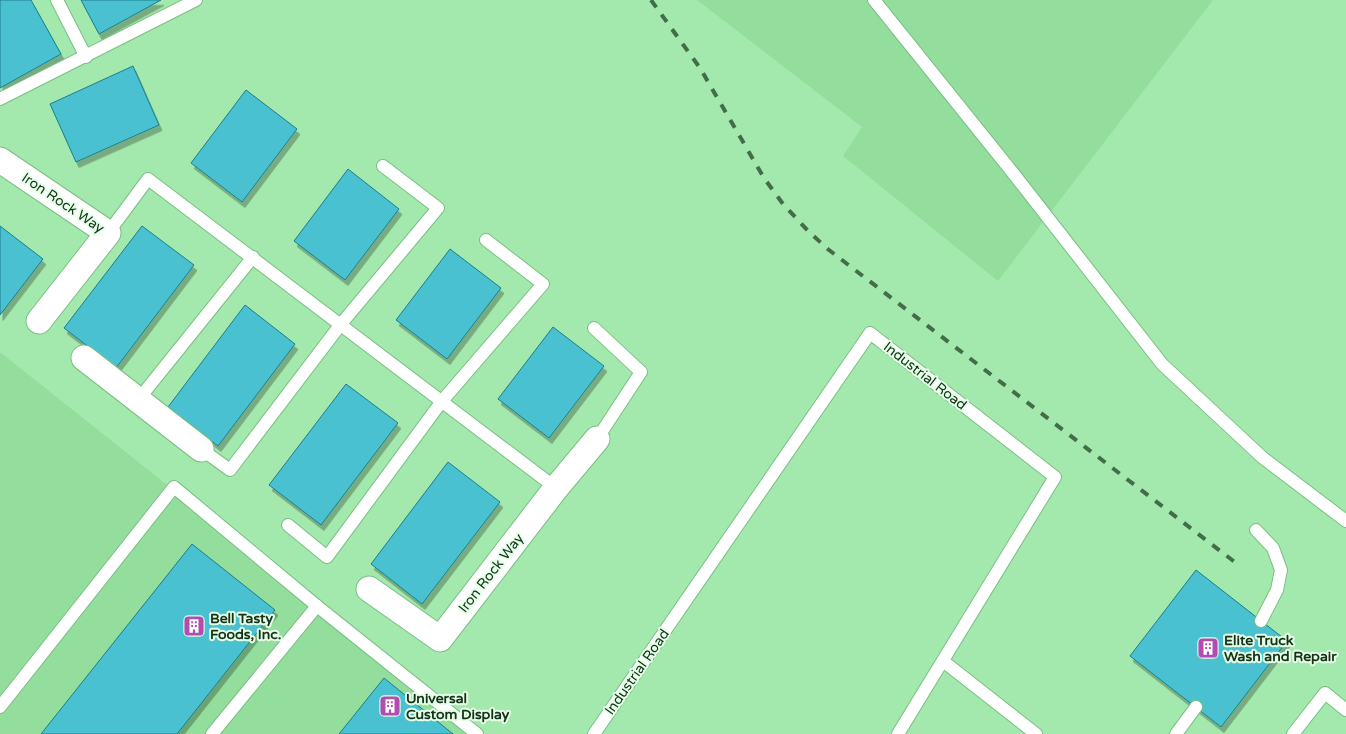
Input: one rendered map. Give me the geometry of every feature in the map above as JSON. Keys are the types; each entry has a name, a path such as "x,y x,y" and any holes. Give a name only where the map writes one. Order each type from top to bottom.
{"street":[{"name":"Iron Rock Way","path":"0,160 108,233 39,321"},
{"path":"84,358 201,449"},
{"name":"Iron Rock Way","path":"369,589 440,640 556,488 597,439"}],"lane":[{"path":"56,0 86,57"},
{"path":"0,100 196,0"},
{"path":"874,0 1014,173 1162,364 1263,458 1346,521"},
{"path":"201,449 230,470 341,324 438,208 384,166"},
{"path":"108,233 148,179 556,488"},
{"path":"288,525 327,557 442,401 543,284 486,240"},
{"path":"138,400 252,257"},
{"path":"594,328 641,372 597,439"},
{"name":"Industrial Road","path":"594,734 870,333 1055,477 898,734"},
{"path":"0,707 174,487 317,606 477,734"},
{"path":"1256,530 1273,548 1281,570 1277,590 1261,620"},
{"path":"212,734 317,606"},
{"path":"943,661 1036,734"},
{"path":"1293,734 1325,693 1346,710"},
{"path":"1176,734 1196,707"}],"shaded area":[{"path":"697,0 1213,0 998,281 843,156 862,127"},
{"path":"0,352 480,734 0,734"}],"building":[{"path":"0,0 31,0 61,54 0,88"},
{"path":"81,0 161,0 99,34"},
{"path":"133,66 159,125 76,162 50,104"},
{"path":"246,90 297,129 242,202 191,163"},
{"path":"348,169 399,209 345,280 294,241"},
{"path":"0,226 43,259 0,315"},
{"path":"142,226 194,265 116,368 64,328"},
{"path":"450,249 501,288 447,359 396,320"},
{"path":"245,305 295,344 218,446 168,407"},
{"path":"553,327 604,366 549,438 498,399"},
{"path":"346,384 398,423 321,525 269,485"},
{"path":"448,462 500,502 422,604 371,564"},
{"name":"Bell Tasty Foods, Inc.","path":"192,544 275,610 177,734 41,734"},
{"name":"Elite Truck Wash and Repair","path":"1196,570 1287,641 1221,727 1130,656"},
{"name":"Universal Custom Display","path":"384,678 453,734 339,734"}],"railway":[{"path":"651,0 700,68 764,178 783,204 809,232 829,250 1236,563"}],"place":[{"name":"Bell Tasty Foods, Inc.","path":"194,626"},
{"name":"Elite Truck Wash and Repair","path":"1208,648"},
{"name":"Universal Custom Display","path":"390,706"}]}
